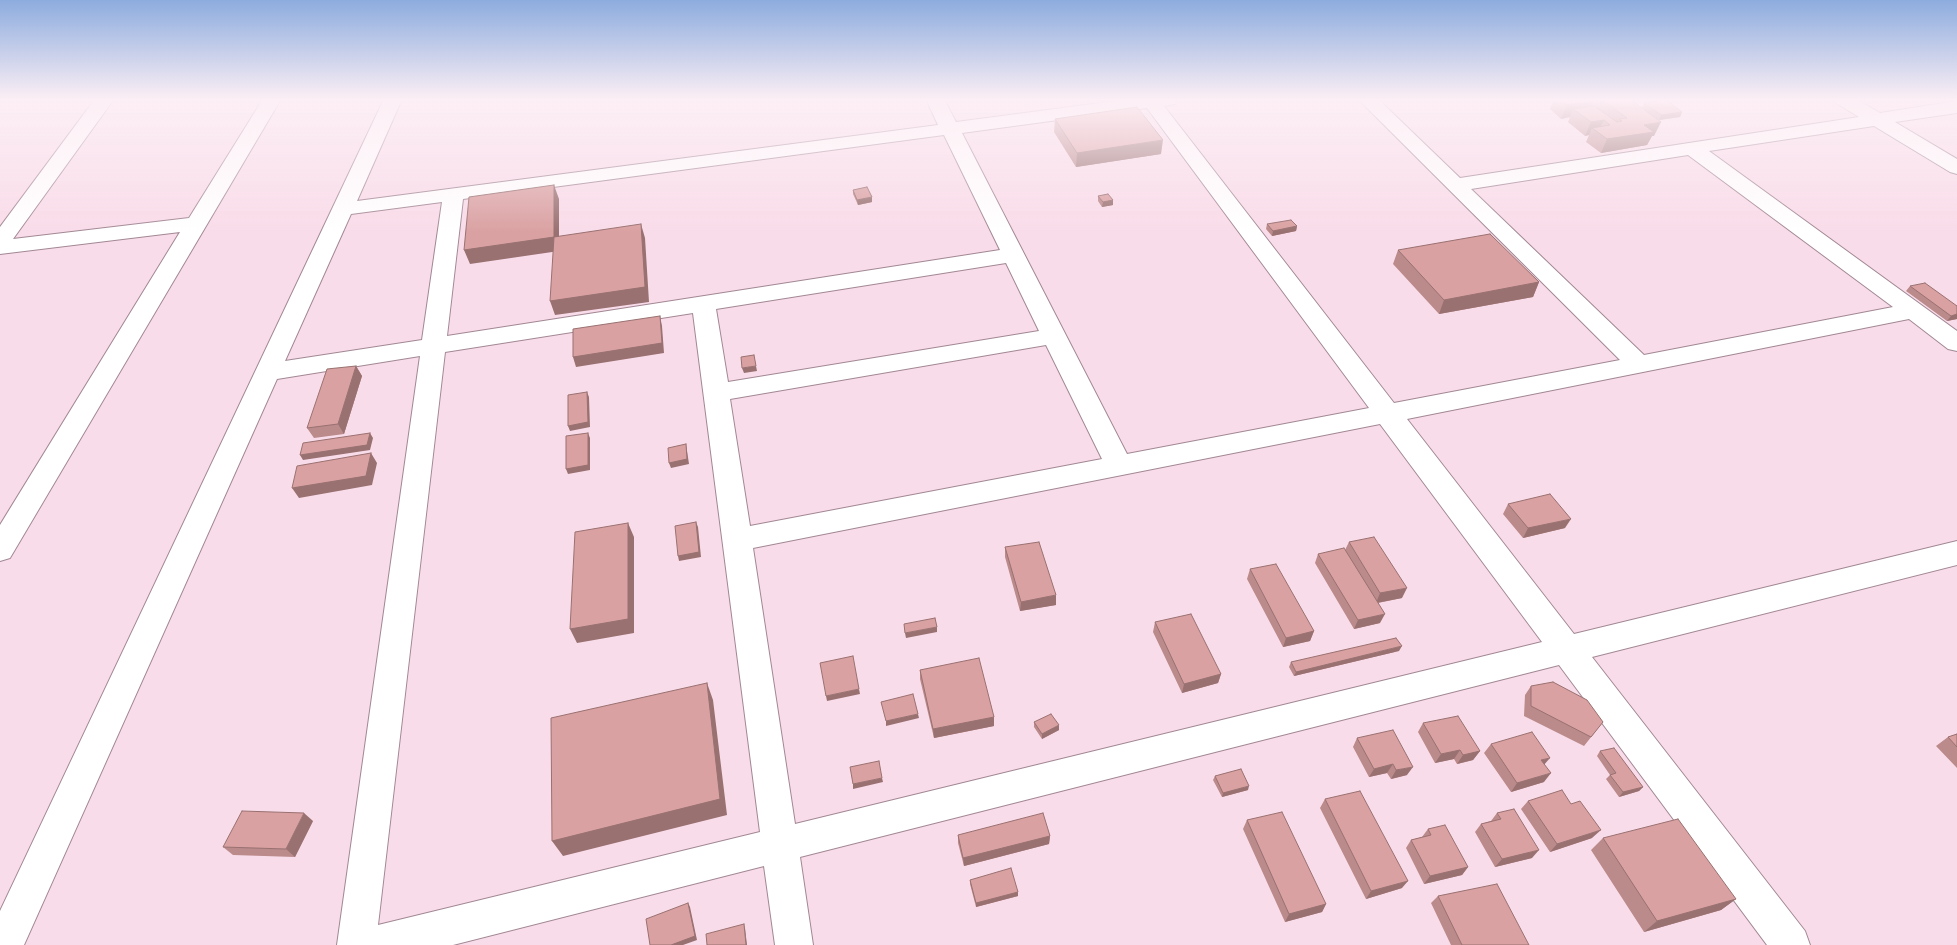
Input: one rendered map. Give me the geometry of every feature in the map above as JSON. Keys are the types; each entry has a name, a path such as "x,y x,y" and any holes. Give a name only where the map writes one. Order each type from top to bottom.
{"street":[{"path":"0,242 73,143"},
{"path":"0,550 246,143"},
{"path":"4,945 374,143"},
{"path":"343,209 844,143"},
{"path":"957,143 1119,465"},
{"path":"1189,143 1387,413 1791,945"},
{"path":"1412,143 1638,363"},
{"path":"1455,185 1722,143"},
{"path":"1916,143 1957,168"},
{"path":"1691,148 1957,343"},
{"path":"356,945 453,195"},
{"path":"0,247 197,224"},
{"path":"268,372 1013,255"},
{"path":"704,304 794,945"},
{"path":"737,540 1912,311"},
{"path":"716,393 1054,336"},
{"path":"376,945 1957,553"}],"building":[{"path":"1071,143 1142,143 1077,153"},
{"path":"554,185 554,237 464,250 469,197"},
{"path":"867,187 872,197 857,200 853,190"},
{"path":"1108,194 1113,200 1103,202 1098,196"},
{"path":"1291,220 1297,226 1273,231 1267,224"},
{"path":"641,224 645,287 550,301 554,237"},
{"path":"1490,234 1539,282 1444,300 1398,250"},
{"path":"1925,283 1957,306 1957,314 1951,316 1910,286"},
{"path":"660,316 662,343 573,357 573,329"},
{"path":"754,355 756,366 742,368 741,357"},
{"path":"356,366 338,424 307,428 327,369"},
{"path":"587,392 588,422 568,426 568,395"},
{"path":"370,433 367,445 300,455 303,443"},
{"path":"588,433 588,465 566,469 566,436"},
{"path":"686,444 687,459 669,463 668,448"},
{"path":"371,453 366,476 292,488 297,466"},
{"path":"1550,494 1571,519 1528,528 1508,504"},
{"path":"696,522 699,552 678,556 675,526"},
{"path":"628,523 628,619 570,629 575,532"},
{"path":"1374,537 1407,588 1380,593 1349,542"},
{"path":"1039,542 1056,595 1021,602 1005,547"},
{"path":"1344,548 1385,614 1358,620 1318,554"},
{"path":"1276,564 1314,631 1286,638 1250,569"},
{"path":"1191,614 1221,674 1184,684 1155,622"},
{"path":"935,618 937,627 905,633 904,624"},
{"path":"1396,638 1402,646 1296,672 1291,662"},
{"path":"853,656 859,689 826,696 820,663"},
{"path":"979,658 994,717 933,729 920,670"},
{"path":"1553,682 1587,700 1603,722 1591,737 1531,706 1531,686"},
{"path":"707,683 720,799 552,841 551,718"},
{"path":"913,694 918,714 886,721 881,702"},
{"path":"1051,714 1059,725 1042,734 1034,722"},
{"path":"1458,716 1480,751 1463,755 1460,750 1441,754 1423,723"},
{"path":"1393,730 1413,767 1396,770 1393,764 1374,769 1357,738"},
{"path":"1532,732 1550,758 1541,760 1551,773 1517,783 1491,744"},
{"path":"1957,734 1957,747 1948,737"},
{"path":"1614,748 1643,787 1623,792 1610,775 1616,773 1600,751"},
{"path":"879,761 882,778 853,784 850,767"},
{"path":"1241,769 1249,786 1223,793 1215,776"},
{"path":"1562,790 1571,804 1580,801 1601,830 1557,844 1528,801"},
{"path":"1360,791 1408,881 1371,891 1325,799"},
{"path":"1514,809 1539,850 1502,859 1481,824 1501,819 1497,813"},
{"path":"242,811 304,813 286,849 223,847"},
{"path":"1282,812 1326,904 1289,914 1247,820"},
{"path":"1043,813 1050,836 963,858 958,835"},
{"path":"1678,819 1736,899 1657,921 1603,838"},
{"path":"1445,825 1468,867 1430,876 1411,840 1431,835 1428,829"},
{"path":"1011,868 1018,892 976,903 970,880"},
{"path":"1497,884 1529,945 1462,945 1438,896"},
{"path":"688,903 695,936 671,945 650,945 646,919"},
{"path":"744,924 746,945 707,945 706,934"}]}
